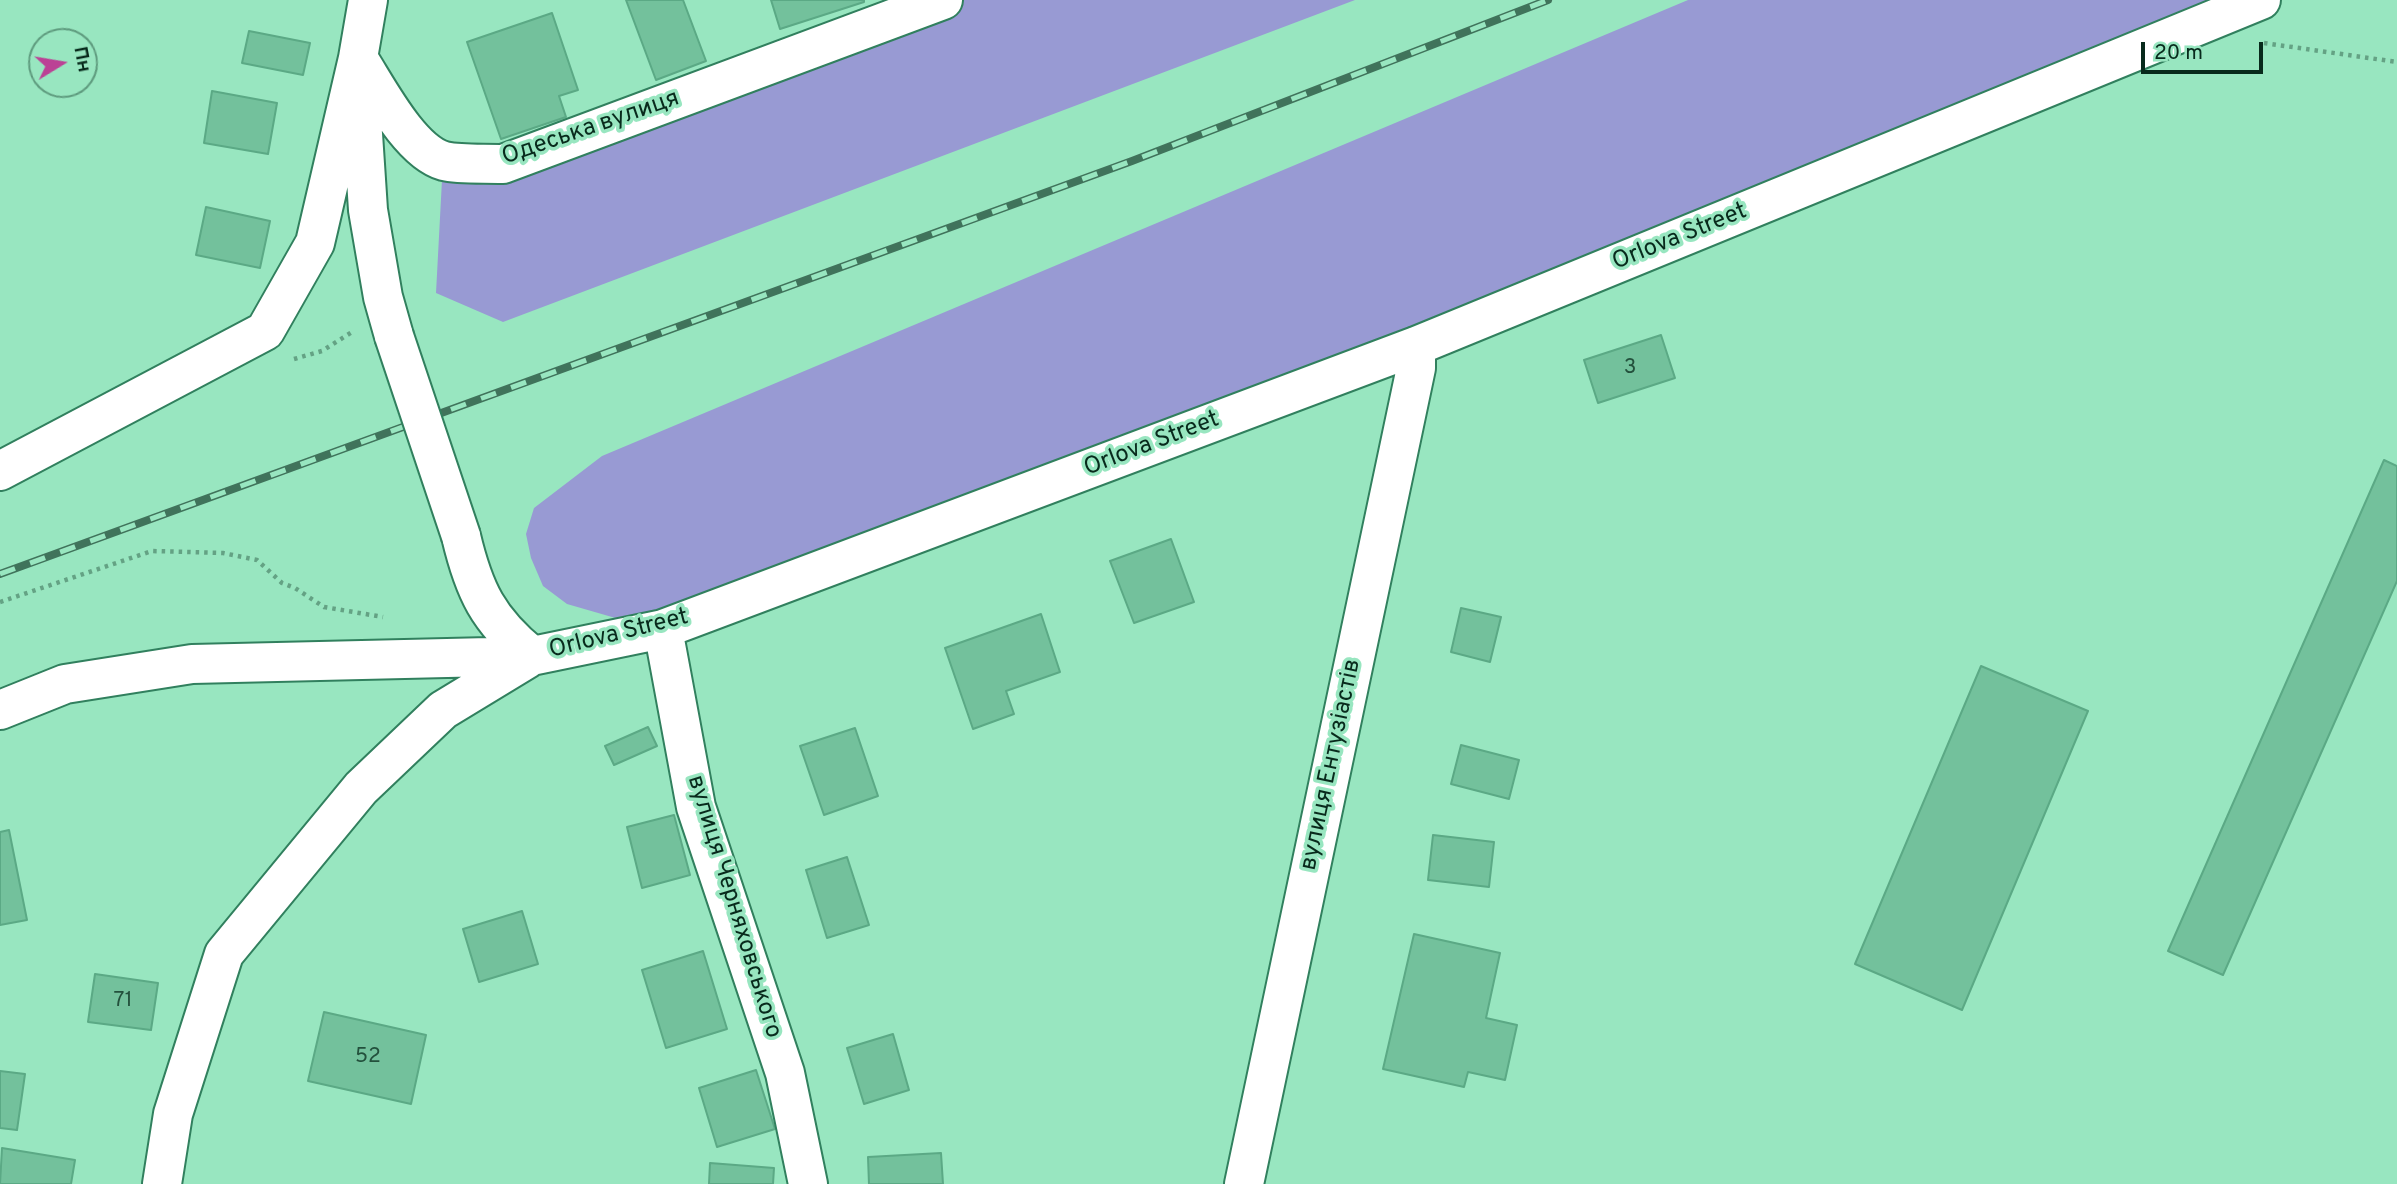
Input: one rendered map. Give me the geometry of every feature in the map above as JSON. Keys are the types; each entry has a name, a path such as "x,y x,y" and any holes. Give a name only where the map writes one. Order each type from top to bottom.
{"street":[{"path":"0,471 265,331 315,243 358,58 368,0"},
{"name":"Одеська вулиця","path":"358,58 398,120 423,149 443,160 503,163 943,0"},
{"name":"Orlova Street","path":"0,710 65,684 192,664 532,656 663,629 1416,346 2261,0"},
{"path":"162,1184 173,1114 225,954 361,788 443,710 501,672 532,656 506,636 486,608 471,578 461,536 394,336 383,297 368,210 358,58"},
{"name":"вулиця Ентузіастів","path":"1244,1184 1416,368 1416,346"},
{"name":"вулиця Черняховського","path":"663,629 696,807 785,1073 808,1184"}],"path":[{"path":"2252,41 2397,62"},
{"path":"0,602 152,551 223,553 257,560 282,583 295,587 324,607 390,620"}],"shaded area":[{"path":"939,0 1355,0 503,322 436,293 443,161 503,163"},
{"path":"1688,0 2261,0 657,630 567,604 543,586 531,558 526,534 534,508 602,456"}],"building":[{"path":"626,0 683,0 706,61 656,80"},
{"path":"771,0 864,0 864,2 780,29"},
{"path":"552,13 578,90 559,96 566,117 501,139 467,42"},
{"path":"249,31 310,43 303,75 242,63"},
{"path":"212,91 277,103 268,154 204,143"},
{"path":"206,207 270,221 260,268 196,255"},
{"path":"1661,335 1675,378 1598,403 1584,360"},
{"path":"2384,460 2397,466 2397,581 2223,975 2168,951"},
{"path":"1171,539 1194,602 1134,623 1110,561"},
{"path":"1461,608 1501,617 1490,662 1451,652"},
{"path":"1041,614 1060,672 1006,691 1014,714 973,729 945,648"},
{"path":"1981,666 2088,711 1962,1010 1855,964"},
{"path":"648,727 657,746 614,765 605,746"},
{"path":"855,728 878,796 824,815 800,746"},
{"path":"1461,745 1519,760 1509,799 1451,784"},
{"path":"674,815 690,875 642,888 627,827"},
{"path":"9,830 27,920 0,925 0,832"},
{"path":"1433,835 1494,842 1489,887 1428,880"},
{"path":"847,857 869,925 827,938 806,870"},
{"path":"522,911 538,964 479,982 463,929"},
{"path":"1414,934 1500,953 1486,1018 1517,1025 1505,1080 1468,1072 1464,1087 1383,1069"},
{"path":"703,951 727,1029 666,1048 642,970"},
{"path":"95,974 158,983 151,1030 88,1022"},
{"path":"324,1012 426,1035 411,1104 308,1081"},
{"path":"893,1034 909,1090 864,1104 847,1048"},
{"path":"756,1070 775,1129 717,1147 699,1088"},
{"path":"0,1071 25,1074 17,1130 0,1128"},
{"path":"2,1148 75,1160 71,1184 0,1184"},
{"path":"941,1153 943,1184 869,1184 868,1157"},
{"path":"710,1163 774,1168 773,1184 709,1184"}],"railway":[{"path":"0,574 1132,161 1548,0"}]}
